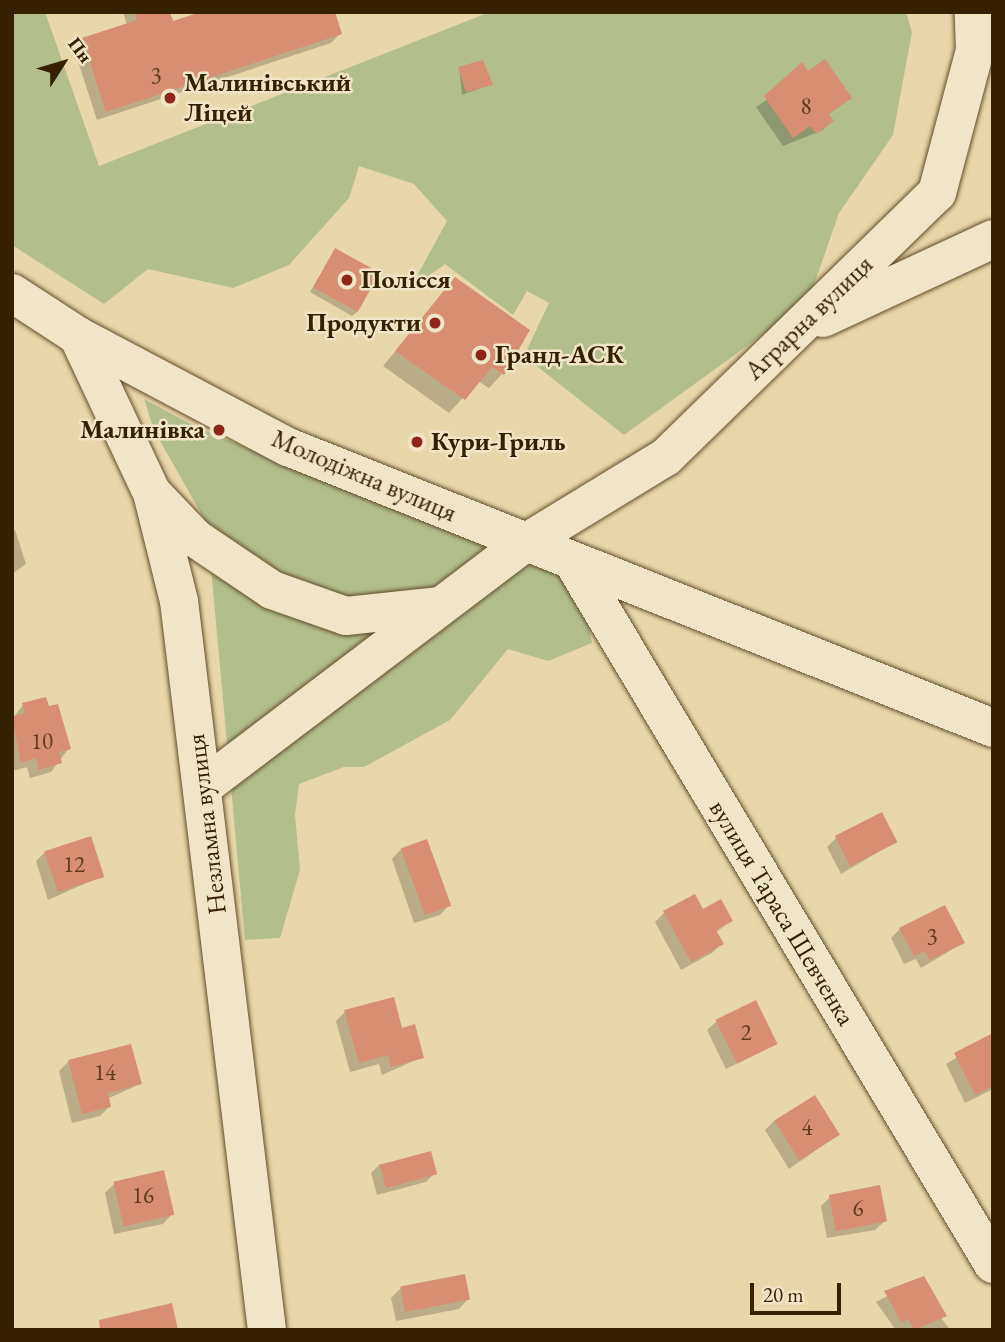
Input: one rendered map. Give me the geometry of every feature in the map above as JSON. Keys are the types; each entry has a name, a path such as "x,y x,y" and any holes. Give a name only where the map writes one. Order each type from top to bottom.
{"street":[{"name":"Аграрна вулиця","path":"203,787 525,543 666,457 937,193 975,50 974,12"},
{"path":"795,331 993,239"},
{"name":"Молодіжна вулиця","path":"12,293 78,336 288,447 732,627 993,728"},
{"name":"Незламна вулиця","path":"78,336 152,493 179,601 267,1330"},
{"path":"152,493 195,538 272,590 346,616 440,606"},
{"name":"вулиця Тараса Шевченка","path":"573,562 993,1264"}],"green space":[{"path":"12,12 45,12 99,166 490,12 906,12 912,32 893,135 839,213 808,302 624,435 524,356 549,303 527,291 513,315 445,264 410,289 447,221 414,184 359,166 349,198 289,265 233,288 148,269 104,304 12,245"},
{"path":"144,399 196,427 580,583 592,643 548,661 508,649 450,720 364,767 344,767 299,784 295,815 300,870 280,938 245,940 207,524 154,430"}],"building":[{"path":"135,12 170,12 173,21 201,12 335,12 342,34 106,112 82,38 137,20"},
{"path":"825,59 852,98 829,114 834,121 816,134 810,126 793,138 764,96 802,62 808,71"},
{"path":"483,60 493,85 466,92 458,67"},
{"name":"Полісся","path":"335,248 380,273 358,312 313,287"},
{"path":"455,277 530,330 504,375 492,367 465,400 395,351"},
{"path":"46,697 49,706 58,704 71,749 59,752 62,763 39,770 36,758 21,763 12,717 25,713 22,703"},
{"path":"882,812 897,842 850,866 835,836"},
{"path":"91,836 104,877 58,892 44,851"},
{"path":"427,839 451,906 425,915 401,849"},
{"path":"695,894 703,909 721,899 733,921 716,930 724,944 691,962 663,911"},
{"path":"945,905 965,943 930,960 925,951 914,956 899,928"},
{"path":"394,997 402,1028 415,1024 424,1058 391,1067 388,1055 359,1063 344,1010"},
{"path":"756,1000 777,1044 737,1064 716,1020"},
{"path":"993,1033 993,1086 975,1095 954,1053"},
{"path":"131,1044 142,1084 108,1093 111,1107 82,1114 68,1060"},
{"path":"815,1095 840,1135 799,1160 774,1120"},
{"path":"431,1151 437,1174 386,1188 380,1165"},
{"path":"164,1170 174,1215 124,1227 113,1182"},
{"path":"880,1185 887,1221 836,1231 829,1195"},
{"path":"465,1274 470,1300 405,1312 400,1287"},
{"path":"924,1276 947,1316 914,1330 908,1319 902,1323 884,1291"},
{"path":"172,1303 178,1330 100,1330 99,1320"}],"place":[{"name":"Малинівський Ліцей","path":"170,98"},
{"name":"Полісся","path":"347,280"},
{"name":"Продукти","path":"435,323"},
{"name":"Гранд-АСК","path":"481,355"},
{"name":"Малинівка","path":"219,430"},
{"name":"Кури-Гриль","path":"417,442"}]}
